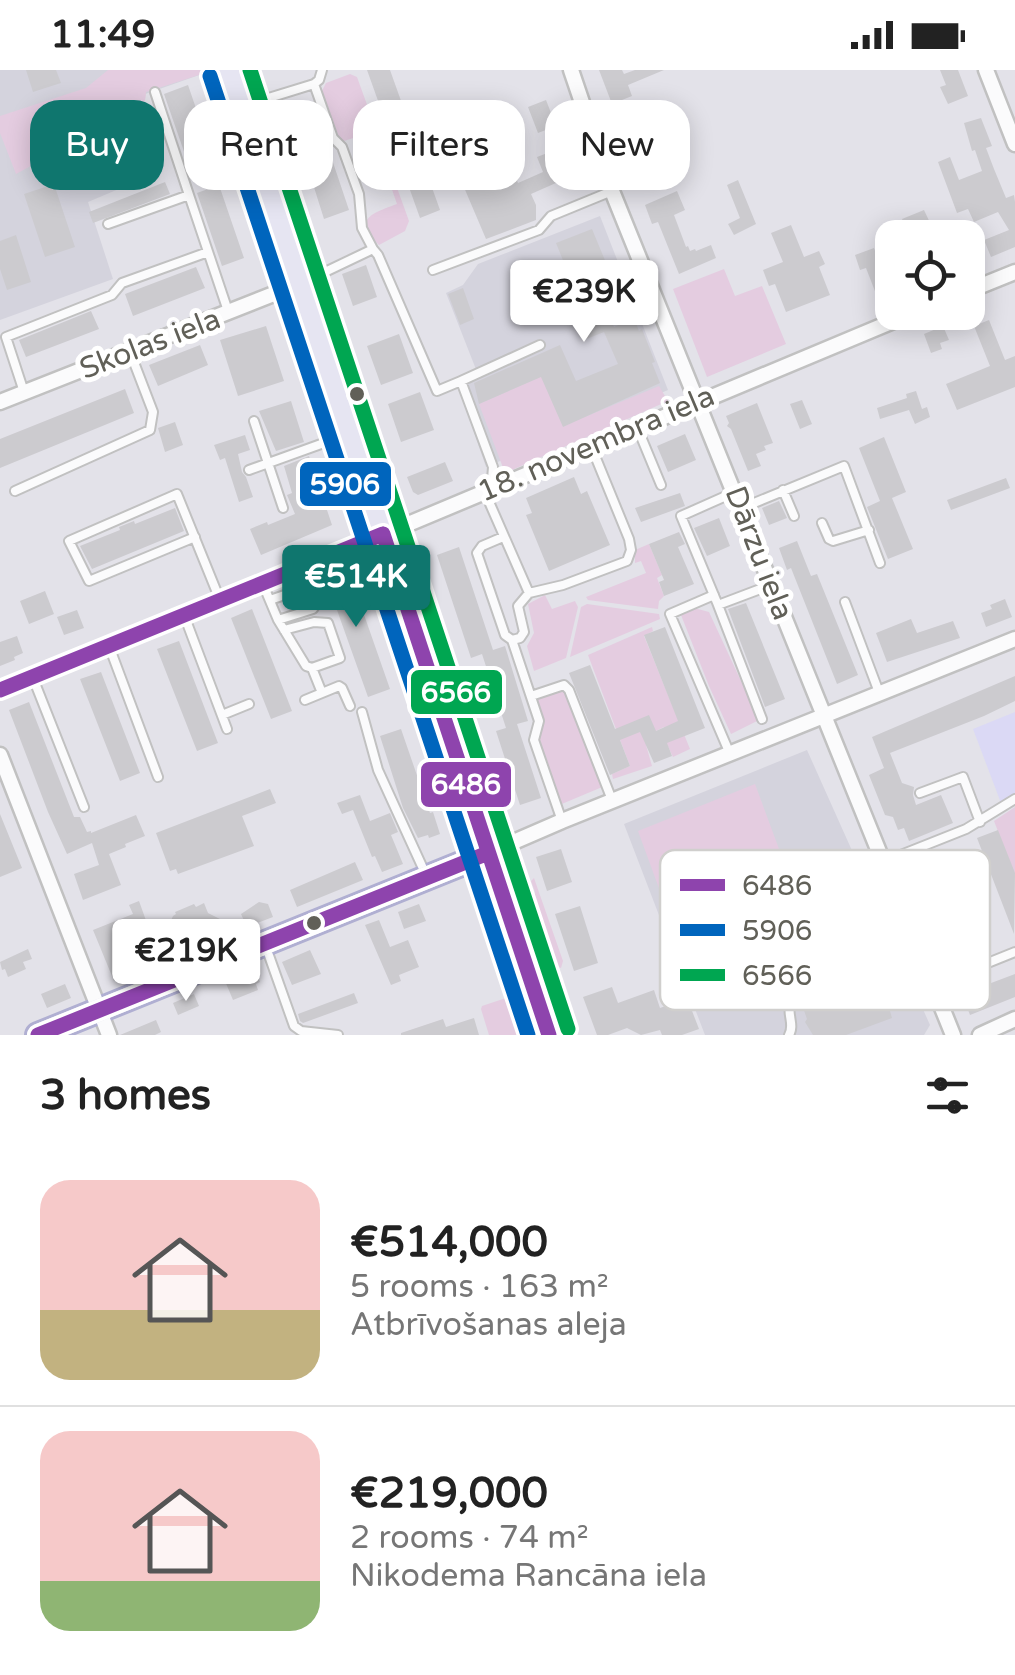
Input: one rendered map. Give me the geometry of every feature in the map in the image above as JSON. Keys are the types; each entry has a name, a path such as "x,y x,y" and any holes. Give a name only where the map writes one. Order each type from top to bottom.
{"main road":[{"path":"229,70 239,100"},
{"path":"269,190 549,1035"},
{"path":"38,1035 488,853"}],"street":[{"name":"Dārzu iela","path":"571,70 612,191 878,850"},
{"path":"986,70 1015,142"},
{"path":"985,284 1015,272"},
{"name":"Skolas iela","path":"0,402 300,284"},
{"name":"18. novembra iela","path":"0,690 875,328"},
{"path":"488,853 880,694 918,670 1015,639"},
{"path":"0,755 110,1035"},
{"name":"Dārzu iela","path":"944,1010 953,1035"},
{"path":"980,1035 1015,1019"}],"lane":[{"path":"261,100 314,84 320,80 322,70"},
{"path":"314,84 359,194 362,228 378,255 437,391 540,346"},
{"path":"155,92 229,314"},
{"path":"433,270 539,230 552,216 612,191"},
{"path":"108,224 189,195"},
{"path":"300,284 373,249"},
{"path":"24,392 6,337 112,295 122,283 208,252"},
{"path":"15,491 150,430 153,412 130,351"},
{"path":"461,381 492,467 490,504 529,593"},
{"path":"254,422 283,508"},
{"path":"637,427 661,485"},
{"path":"249,470 350,434"},
{"path":"512,640 524,632 518,606 529,593 627,561 629,540 591,446"},
{"path":"742,508 844,466 880,563"},
{"path":"783,490 794,516"},
{"path":"736,492 682,516 762,718"},
{"path":"194,537 89,581 70,542 177,494 220,600"},
{"path":"822,523 833,541 868,530"},
{"path":"504,537 482,546 477,553 531,696 538,721 534,740 562,821"},
{"path":"262,582 278,620 284,630 306,666 312,668 340,658 328,623 314,622 284,630"},
{"path":"718,605 772,585"},
{"path":"270,600 305,588 314,589 318,601 313,609 278,620"},
{"path":"714,595 670,614 730,754"},
{"path":"845,602 880,694"},
{"path":"184,615 227,729"},
{"path":"109,646 158,777"},
{"path":"312,668 322,693"},
{"path":"33,678 84,807"},
{"path":"531,696 557,686 564,685 569,690 613,801"},
{"path":"305,700 338,686 350,706"},
{"path":"222,715 250,704"},
{"path":"362,712 378,770 427,877"},
{"path":"920,793 963,777 980,822"},
{"path":"903,850 980,822 1015,799"},
{"path":"265,943 294,1026 300,1031 338,1035"},
{"path":"990,962 1015,952"},
{"path":"788,1010 792,1030 789,1035"}],"shaded area":[{"path":"0,70 200,70 202,74 135,100 30,100 30,190 116,190 88,202 113,279 0,320"},
{"path":"108,70 200,70 202,74 146,92 145,100 49,100 86,88"},
{"path":"208,70 213,70 223,100 218,100"},
{"path":"350,74 357,77 365,100 353,100 353,138 340,140 333,121 333,100 325,100 322,91 326,83"},
{"path":"30,106 30,166 16,174 0,133 0,116"},
{"path":"247,190 253,190 277,263 276,277"},
{"path":"284,190 289,190 314,263 305,254"},
{"path":"392,190 398,190 409,221 405,231 379,245 367,229 368,218 397,204"},
{"path":"600,216 668,390 486,467 458,386 479,377 446,293 463,285 478,264"},
{"path":"724,269 735,296 762,286 786,344 707,377 673,289"},
{"path":"290,309 330,422 327,432 289,314"},
{"path":"542,376 563,426 659,386 668,401 505,473 479,404"},
{"path":"649,544 662,575 657,578 664,596 658,609 588,600 586,597 646,573 641,561 635,563 635,550"},
{"path":"406,559 415,564 496,801 492,814"},
{"path":"545,595 552,609 575,601 578,607 566,658 534,671 527,646 534,633 528,604"},
{"path":"587,604 659,614 660,619 570,657 581,607"},
{"path":"694,608 709,612 759,720 731,734 681,615"},
{"path":"652,627 653,631 644,636 690,749 673,757 664,727 656,731 659,738 646,745 652,766 613,779 612,774 630,766 588,655"},
{"path":"564,685 607,785 557,806 534,740 539,721 531,696"},
{"path":"418,705 433,732 463,824 457,824"},
{"path":"1015,712 1015,800 1004,811 973,729"},
{"path":"807,750 852,850 660,850 660,918 624,824"},
{"path":"755,784 779,850 660,850 660,891 638,831"},
{"path":"1015,807 1015,875 994,821"},
{"path":"519,878 554,977 542,967 513,880"},
{"path":"534,878 563,961 561,968 556,966 535,903 531,881"},
{"path":"485,887 534,1035 527,1035 480,896"},
{"path":"506,998 520,1035 489,1035 482,1006"},
{"path":"695,1010 923,1010 930,1025 924,1035 705,1035"}],"building":[{"path":"26,70 56,70 61,83 33,92"},
{"path":"367,70 390,70 401,100 378,100"},
{"path":"599,70 622,70 624,74 664,70 628,85 632,96 610,100"},
{"path":"940,70 958,70 968,96 948,104 940,87 946,85"},
{"path":"188,85 193,100 184,100 184,152 164,94"},
{"path":"545,100 545,130 538,133 528,107"},
{"path":"981,118 992,146 986,148 1006,198 1014,195 1015,247 991,257 985,240 1009,230 998,212 979,220 973,220 968,209 957,213 938,162 950,157 959,180 982,171 964,123"},
{"path":"545,154 545,188 531,194 536,220 486,239 465,190 525,190 525,180 543,172 537,157"},
{"path":"333,162 349,210 324,219 315,190 333,190"},
{"path":"738,180 756,224 734,235 728,224 740,218 727,185"},
{"path":"164,182 170,194 93,223 89,212 145,190 164,190"},
{"path":"56,190 75,247 45,257 24,194"},
{"path":"221,190 244,258 222,266 197,193"},
{"path":"410,190 433,190 440,210 420,218"},
{"path":"677,191 685,210 674,215 686,247 696,251 711,245 716,258 679,274 658,222 652,224 645,205"},
{"path":"924,210 929,220 902,220"},
{"path":"791,225 804,257 819,251 825,264 819,267 830,295 786,312 775,284 769,286 763,270 783,262 771,233"},
{"path":"592,229 621,299 605,306 614,327 634,318 639,331 642,329 660,383 563,427 541,377 479,404 474,383 560,345 576,381 618,364 604,332 584,340 565,295 575,290 556,243"},
{"path":"16,235 31,282 7,290 0,269 0,241"},
{"path":"874,248 875,291 866,268 860,270 855,255"},
{"path":"366,265 377,297 353,306 342,274"},
{"path":"196,267 205,288 133,316 125,294"},
{"path":"463,288 474,319 460,325 448,294"},
{"path":"91,311 99,329 26,357 19,340"},
{"path":"989,320 1005,360 1015,356 1015,387 957,410 946,384 990,366 976,330 985,330 985,322"},
{"path":"266,326 284,381 238,396 220,340"},
{"path":"945,330 949,340 940,343 942,349 931,353 924,334"},
{"path":"399,334 413,373 381,385 367,346"},
{"path":"200,345 208,365 158,386 149,365"},
{"path":"125,389 134,413 0,468 0,439"},
{"path":"916,391 922,409 927,407 930,417 915,424 909,410 880,419 877,408"},
{"path":"420,392 434,430 401,442 388,404"},
{"path":"802,400 812,424 800,429 790,404"},
{"path":"291,401 304,442 276,451 259,411"},
{"path":"757,403 773,443 756,454 761,466 748,471 726,416"},
{"path":"175,422 183,445 165,452 158,428"},
{"path":"685,434 696,460 668,472 657,446"},
{"path":"245,435 250,450 238,454 253,497 239,502 225,458 220,460 214,445"},
{"path":"884,437 906,492 892,498 913,549 888,559 867,507 880,501 859,448"},
{"path":"309,456 332,525 261,555 250,529 295,514 287,495 292,493 284,466"},
{"path":"445,462 453,481 418,495 413,492 407,477"},
{"path":"574,477 581,494 587,491 610,545 549,571 526,515 532,513 526,498"},
{"path":"1006,478 1010,488 951,510 947,500"},
{"path":"680,493 685,506 641,522 635,508"},
{"path":"779,501 787,518 769,525 762,508"},
{"path":"175,508 184,531 92,569 80,546 134,521 135,524"},
{"path":"719,518 730,546 707,556 694,528"},
{"path":"679,532 685,544 678,547 694,584 664,596 659,582 664,580 649,544"},
{"path":"797,541 811,576 817,574 858,675 837,684 791,568 787,570 779,548"},
{"path":"459,547 493,650 505,646 528,721 517,724 541,798 520,805 496,731 506,728 482,654 471,658 437,555"},
{"path":"351,568 390,689 368,697 332,596 325,599 318,581"},
{"path":"45,591 54,614 29,624 20,601"},
{"path":"1005,599 1012,617 986,627 981,613"},
{"path":"746,603 785,699 765,707 728,609"},
{"path":"252,609 292,711 271,719 231,618"},
{"path":"77,610 84,628 64,635 57,617"},
{"path":"911,619 917,633 953,621 960,638 887,662 876,633"},
{"path":"665,627 705,728 667,743 672,756 654,763 640,732 620,740 630,766 610,775 569,673 590,665 615,729 649,715 656,731 678,721 644,635"},
{"path":"17,636 23,653 0,666 0,642"},
{"path":"179,641 218,743 197,751 157,649"},
{"path":"101,672 140,773 120,781 80,679"},
{"path":"1015,676 1015,701 890,753 902,783 914,787 916,805 941,795 953,823 909,841 904,828 898,830 893,817 885,815 869,775 884,768 872,737"},
{"path":"29,702 74,817 80,817 91,833 136,815 145,836 109,854 121,885 83,900 74,874 99,865 92,843 67,854 48,812 9,710"},
{"path":"401,729 440,834 429,838 418,838 403,808 380,736"},
{"path":"270,789 276,803 242,816 254,846 178,874 176,869 170,871 156,833"},
{"path":"360,795 370,821 390,813 398,832 391,835 403,864 382,872 353,810 342,814 337,803"},
{"path":"0,814 22,868 0,877"},
{"path":"998,830 1015,873 1014,934 990,872 990,850 982,850 977,838"},
{"path":"561,849 572,882 547,891 536,857"},
{"path":"355,862 363,880 297,907 290,890"},
{"path":"139,901 148,926 123,936 137,972 114,981 93,930 133,914 129,905"},
{"path":"259,902 268,904 273,917 247,927 241,914"},
{"path":"204,903 208,913 222,920 216,935 207,930 183,940 178,950 164,944 162,940 175,912"},
{"path":"419,904 426,921 404,929 398,912"},
{"path":"580,906 598,963 574,971 555,914"},
{"path":"379,920 390,947 408,940 419,967 399,975 401,981 391,985 365,925"},
{"path":"28,949 32,959 23,962 26,969 8,977 0,962"},
{"path":"310,950 321,974 292,985 282,962"},
{"path":"255,969 260,982 256,984 258,990 233,1000 225,981"},
{"path":"1015,974 1015,997 990,1007 990,983"},
{"path":"65,984 71,998 47,1008 41,994"},
{"path":"612,987 618,1003 654,990 660,1010 692,1010 699,1029 682,1035 662,1035 660,1030 641,1035 627,1028 597,1035 583,997"},
{"path":"354,993 358,1003 300,1021 298,1014"},
{"path":"194,994 199,1006 178,1015 173,1003"},
{"path":"804,1010 890,1010 892,1018 846,1035 813,1035"},
{"path":"474,1018 479,1035 401,1035 443,1019 446,1027"},
{"path":"156,1020 161,1032 155,1035 120,1035"}],"transit line":[{"name":"6566","path":"250,70 568,1029"},
{"name":"5906","path":"210,76 528,1035"},
{"name":"6486","path":"383,534 549,1035"},
{"name":"6486","path":"0,690 383,534"},
{"name":"6486","path":"38,1035 488,853"}]}
